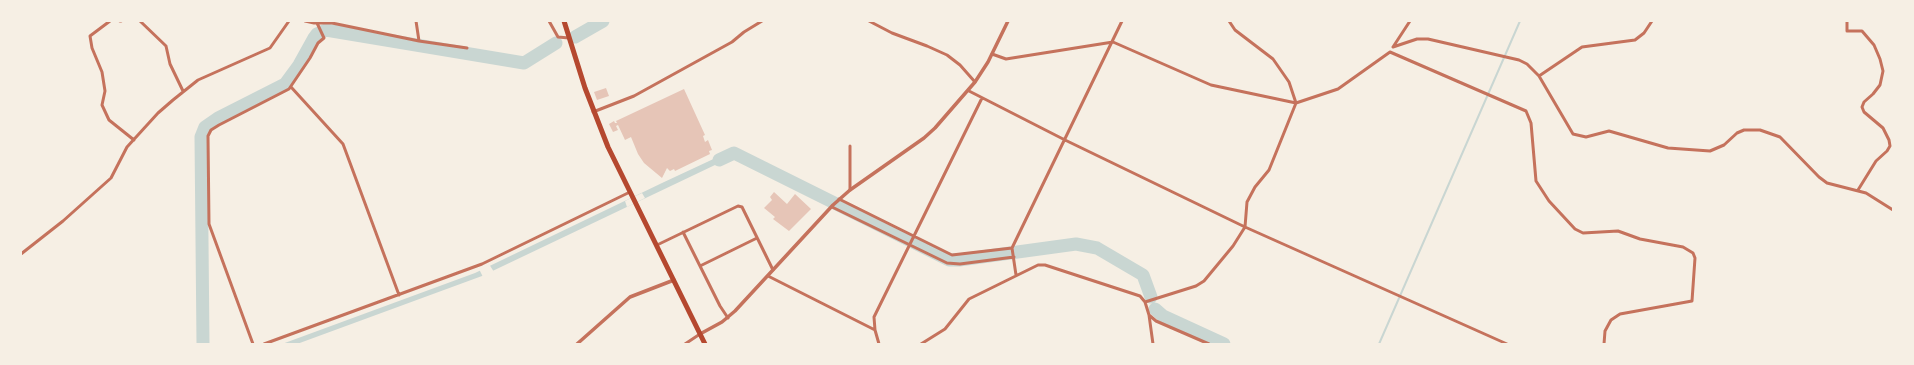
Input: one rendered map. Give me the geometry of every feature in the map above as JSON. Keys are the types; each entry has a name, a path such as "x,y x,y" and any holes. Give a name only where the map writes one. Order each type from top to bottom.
{"highway":[{"path":"564,21 593,112 637,206 705,344"}],"street":[{"path":"110,21 90,36 92,48 102,72 105,91 102,105 109,120 134,140"},
{"path":"140,21 166,46 170,64 182,91"},
{"path":"21,254 63,221 111,178 127,147 158,113 182,91 213,73 270,48 289,21"},
{"path":"305,21 332,23 419,41 467,48"},
{"path":"416,21 419,41"},
{"path":"549,21 558,38 569,38"},
{"path":"593,112 634,96 732,42 744,32 762,21"},
{"path":"869,21 892,33 927,46 946,56 960,65 975,82"},
{"path":"685,344 728,318 838,200 924,138 969,91 992,54 1008,21"},
{"path":"1016,275 1012,249 1122,21"},
{"path":"1145,302 1187,290 1204,281 1233,246 1245,227 1247,202 1255,187 1269,170 1296,103 1289,82 1273,59 1235,30 1229,21"},
{"path":"992,54 1006,60 1113,42 1211,85 1296,103 1338,89 1390,52 1410,21"},
{"path":"1539,76 1582,47 1635,40 1644,33 1652,21"},
{"path":"1847,21 1847,31 1862,31 1874,45 1880,59 1883,71 1880,85 1864,102 1862,107 1864,112 1883,128 1889,140 1890,146 1887,151 1876,161 1858,190"},
{"path":"253,344 209,224 208,136 211,130 289,89 310,58 318,43 324,38 317,23"},
{"path":"1394,47 1417,39 1428,39 1510,57 1527,64 1539,76 1573,134 1586,137 1609,131 1668,148 1710,151 1724,145 1744,130 1760,130 1780,137 1819,177 1827,183 1866,193 1893,210"},
{"path":"1390,52 1526,111 1529,115 1536,181 1549,201 1575,229 1583,233 1618,232 1640,239 1683,247 1693,253 1695,258 1692,301 1620,314 1611,320 1604,331 1604,344"},
{"path":"291,86 343,144 399,295"},
{"path":"969,91 1065,140 1245,227 1507,344"},
{"path":"878,344 874,317 982,98"},
{"path":"850,146 850,190"},
{"path":"264,344 482,264 631,193"},
{"path":"838,200 913,237 956,256 1012,249"},
{"path":"657,245 738,206 742,207 773,270"},
{"path":"833,206 953,264 1014,257"},
{"path":"683,232 728,318"},
{"path":"700,266 757,238"},
{"path":"921,344 945,329 969,299 1030,267 1045,265 1135,293 1140,296 1145,302 1149,315 1153,344"},
{"path":"768,276 875,330"},
{"path":"577,344 630,297 674,280"},
{"path":"1149,315 1156,321 1208,344"}],"shaded area":[{"path":"734,152 736,155 482,276 297,344 282,344 475,273 662,183 722,155"}],"pier":[{"path":"642,193 645,198 627,207 625,201"},
{"path":"489,264 494,272 483,277 479,269"}],"building":[{"path":"606,88 609,96 597,100 594,92"},
{"path":"684,89 705,135 703,136 705,142 708,140 712,150 709,151 710,154 675,171 674,169 670,171 667,168 662,178 644,163 638,154 631,137 625,140 618,125 616,126 618,130 613,132 609,124 614,121 617,123 616,121"},
{"path":"774,192 787,204 795,194 811,209 789,231 773,219 775,217 764,208 772,200 770,197"}],"waterway":[{"path":"575,37 603,21"},
{"path":"1379,344 1520,21"},
{"path":"203,344 201,137 205,127 218,118 285,84 299,65 317,34 326,30 524,63 556,43"},
{"path":"719,160 734,153 949,260 959,260 1076,244 1097,248 1143,275 1151,297"},
{"path":"1155,309 1163,316 1224,344"}]}
